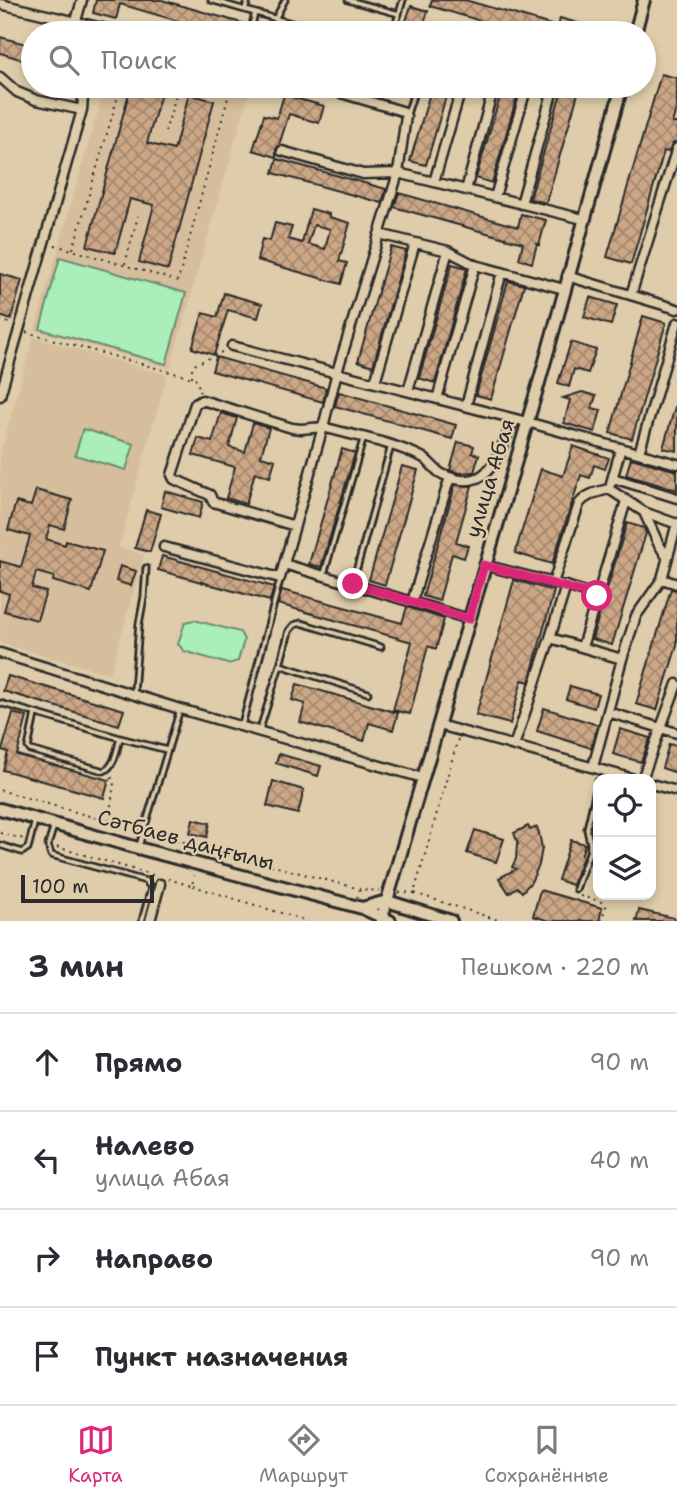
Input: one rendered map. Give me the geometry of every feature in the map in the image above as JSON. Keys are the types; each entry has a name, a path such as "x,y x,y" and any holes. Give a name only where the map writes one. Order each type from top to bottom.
{"street":[{"path":"0,4 76,21 82,0"},
{"path":"638,21 644,0"},
{"path":"0,77 21,94"},
{"path":"31,98 82,110"},
{"path":"0,396 5,360 19,328 82,110 83,98"},
{"path":"164,547 280,578 337,372 398,173 406,116 402,111 358,98"},
{"path":"434,182 458,98"},
{"path":"466,190 491,98"},
{"path":"495,197 524,98"},
{"path":"521,204 551,98"},
{"name":"улица Абая","path":"384,920 387,901 618,98"},
{"path":"631,295 677,148"},
{"path":"282,151 363,174 398,173 583,219"},
{"path":"379,233 448,251 475,265 564,289"},
{"path":"375,382 415,243"},
{"path":"408,391 448,251"},
{"path":"437,399 475,265"},
{"path":"466,406 502,272"},
{"path":"567,276 677,309"},
{"path":"639,453 677,323"},
{"path":"232,346 527,422 677,464"},
{"path":"295,526 213,502 210,495 174,479 172,475 195,404 202,400 292,428 323,427 391,446 424,458 441,474 468,481 475,481 483,476 495,461 514,419"},
{"path":"609,489 621,448"},
{"path":"412,602 450,477"},
{"path":"613,478 677,498"},
{"path":"552,583 579,504 584,497 609,489"},
{"path":"597,769 622,659 636,616 662,579 677,523 644,512 609,489"},
{"path":"582,647 626,501"},
{"path":"644,512 667,558"},
{"path":"284,564 469,619"},
{"path":"484,565 597,596"},
{"path":"662,579 677,584"},
{"path":"514,746 566,586"},
{"path":"550,638 622,659"},
{"path":"0,653 241,727 424,778"},
{"path":"644,774 677,684"},
{"path":"608,712 677,733"},
{"path":"439,725 616,774"},
{"path":"656,786 677,792"},
{"name":"Сәтбаев даңғылы","path":"0,809 362,908 384,920"},
{"path":"150,921 160,884"},
{"path":"362,908 387,901 451,921"}],"lane":[{"path":"211,0 282,21"},
{"path":"245,10 247,0"},
{"path":"275,19 285,0"},
{"path":"348,0 399,14"},
{"path":"397,21 403,0"},
{"path":"253,21 255,13"},
{"path":"406,116 412,98"},
{"path":"324,576 364,439"},
{"path":"353,584 391,446"},
{"path":"134,694 146,568"},
{"path":"241,727 280,578"},
{"path":"259,732 289,631 294,625 301,623 381,647"},
{"path":"280,665 368,692"},
{"path":"0,703 167,750"},
{"path":"138,848 180,709"},
{"path":"35,714 30,750 104,771 112,765 120,738"},
{"path":"597,769 598,774"},
{"path":"576,889 590,850 587,829 593,804"},
{"path":"0,845 22,852 28,848 36,819"},
{"path":"55,824 48,845 51,855 146,881 151,888 142,921"}],"path":[{"path":"73,250 117,98"},
{"path":"165,132 175,98"},
{"path":"55,246 178,281 228,98"},
{"path":"125,265 138,216"},
{"path":"0,320 19,328 192,378 197,380 202,400"},
{"path":"192,378 192,366 232,346"},
{"path":"460,731 414,893 502,921"},
{"path":"108,769 114,783 109,821"},
{"path":"0,790 360,889"},
{"path":"0,833 30,841"},
{"path":"48,845 307,921"},
{"path":"192,886 197,864"},
{"path":"576,889 576,894 600,901 606,906 601,921"}],"shaded area":[{"path":"102,98 248,98 170,368 35,330"},
{"path":"33,337 167,375 119,547 144,555 110,674 0,643 0,455"}],"green space":[{"path":"60,257 186,293 166,364 40,329"},
{"path":"83,429 134,444 126,470 75,455"},
{"path":"194,620 240,632 244,640 238,661 228,664 184,651 178,644 185,622"}],"building":[{"path":"96,0 162,0 235,21 178,21 120,4 116,19 93,13"},
{"path":"432,0 465,0 537,21 481,21 430,6"},
{"path":"411,6 428,11 425,21 406,21"},
{"path":"0,37 21,43 21,59 0,53"},
{"path":"661,74 677,78 677,106 672,123 677,123 677,142 672,144 669,152 664,151 631,264 607,257"},
{"path":"128,98 160,98 147,143 174,150 188,98 214,101 168,270 139,262 154,205 130,199 115,253 87,246"},
{"path":"283,98 295,98 324,106 319,123 289,114 276,149 276,157 253,150 264,115 277,118"},
{"path":"428,98 446,98 426,165 410,161"},
{"path":"499,98 517,98 492,183 476,178"},
{"path":"559,98 577,98 546,203 530,199"},
{"path":"277,159 386,189 382,203 273,173"},
{"path":"399,193 518,227 521,214 546,220 532,263 519,259 523,243 394,207"},
{"path":"311,209 350,223 339,261 347,263 341,284 257,260 262,239 270,241 275,223 292,227 288,239 302,243","holes":["314,225 330,229 325,249 308,244"]},
{"path":"391,247 406,251 373,366 358,361"},
{"path":"452,264 467,268 435,383 419,378"},
{"path":"0,274 22,280 11,320 0,316"},
{"path":"508,281 524,285 491,399 476,395"},
{"path":"224,293 262,304 258,318 228,310 214,355 192,348 203,313 217,317"},
{"path":"590,297 617,305 611,325 584,317"},
{"path":"643,316 666,323 632,439 610,433"},
{"path":"571,342 596,350 588,373 574,369 569,387 558,383"},
{"path":"216,357 326,388 323,402 212,371"},
{"path":"339,392 456,425 452,439 335,406"},
{"path":"582,392 596,396 592,408 601,410 595,432 564,423 570,400 563,398"},
{"path":"677,407 677,451 663,448"},
{"path":"221,413 237,418 229,447 245,452 253,423 269,428 261,456 275,460 270,477 255,472 246,504 226,498 235,467 193,455 198,438 212,442"},
{"path":"458,442 474,446 472,453 479,455 474,472 459,473 450,470"},
{"path":"573,446 609,458 605,469 594,465 590,478 581,475 552,564 515,553 541,469 563,476"},
{"path":"342,449 355,453 321,567 309,564"},
{"path":"631,458 677,471 677,490 626,475"},
{"path":"402,466 418,470 385,585 369,580"},
{"path":"455,485 472,486 456,542 468,546 464,558 452,554 439,601 423,596"},
{"path":"36,490 72,500 64,529 50,525 46,539 65,545 66,541 103,551 91,592 53,581 54,577 36,572 32,588 46,592 37,620 4,611 9,594 0,591 0,561 21,567 30,536 8,530 16,502 31,506"},
{"path":"165,491 203,502 199,518 161,507"},
{"path":"146,510 161,514 150,552 135,548"},
{"path":"627,523 644,528 646,533 612,645 592,639"},
{"path":"162,556 274,587 270,601 158,570"},
{"path":"120,566 136,571 131,586 116,581"},
{"path":"514,580 554,591 529,682 522,680 510,724 476,715"},
{"path":"671,589 677,590 677,645 657,710 636,704"},
{"path":"282,590 402,623 407,607 444,619 436,649 428,646 410,714 393,710 412,642 278,604"},
{"path":"8,676 124,710 119,725 3,691"},
{"path":"297,684 398,713 393,730 369,723 364,741 300,722 305,704 292,700"},
{"path":"570,686 598,694 594,708 566,699"},
{"path":"544,708 598,725 591,748 537,731"},
{"path":"13,713 27,717 17,755 109,780 104,798 3,770 8,752 2,750"},
{"path":"620,729 650,738 641,762 613,754"},
{"path":"669,744 677,746 677,773 662,768"},
{"path":"279,754 321,766 318,776 276,763"},
{"path":"273,781 304,790 298,814 267,806"},
{"path":"193,819 210,823 207,837 190,833"},
{"path":"528,826 530,830 537,827 539,833 542,848 539,865 531,882 522,892 517,887 509,893 499,878 516,869 512,867 518,844 514,833"},
{"path":"475,830 504,839 496,862 467,853"},
{"path":"571,840 585,844 572,885 558,880"},
{"path":"540,890 602,908 599,921 550,921 533,916"},
{"path":"639,910 674,918 674,921 636,921"}],"route":[{"path":"353,584 469,619 484,565 597,596"}]}
